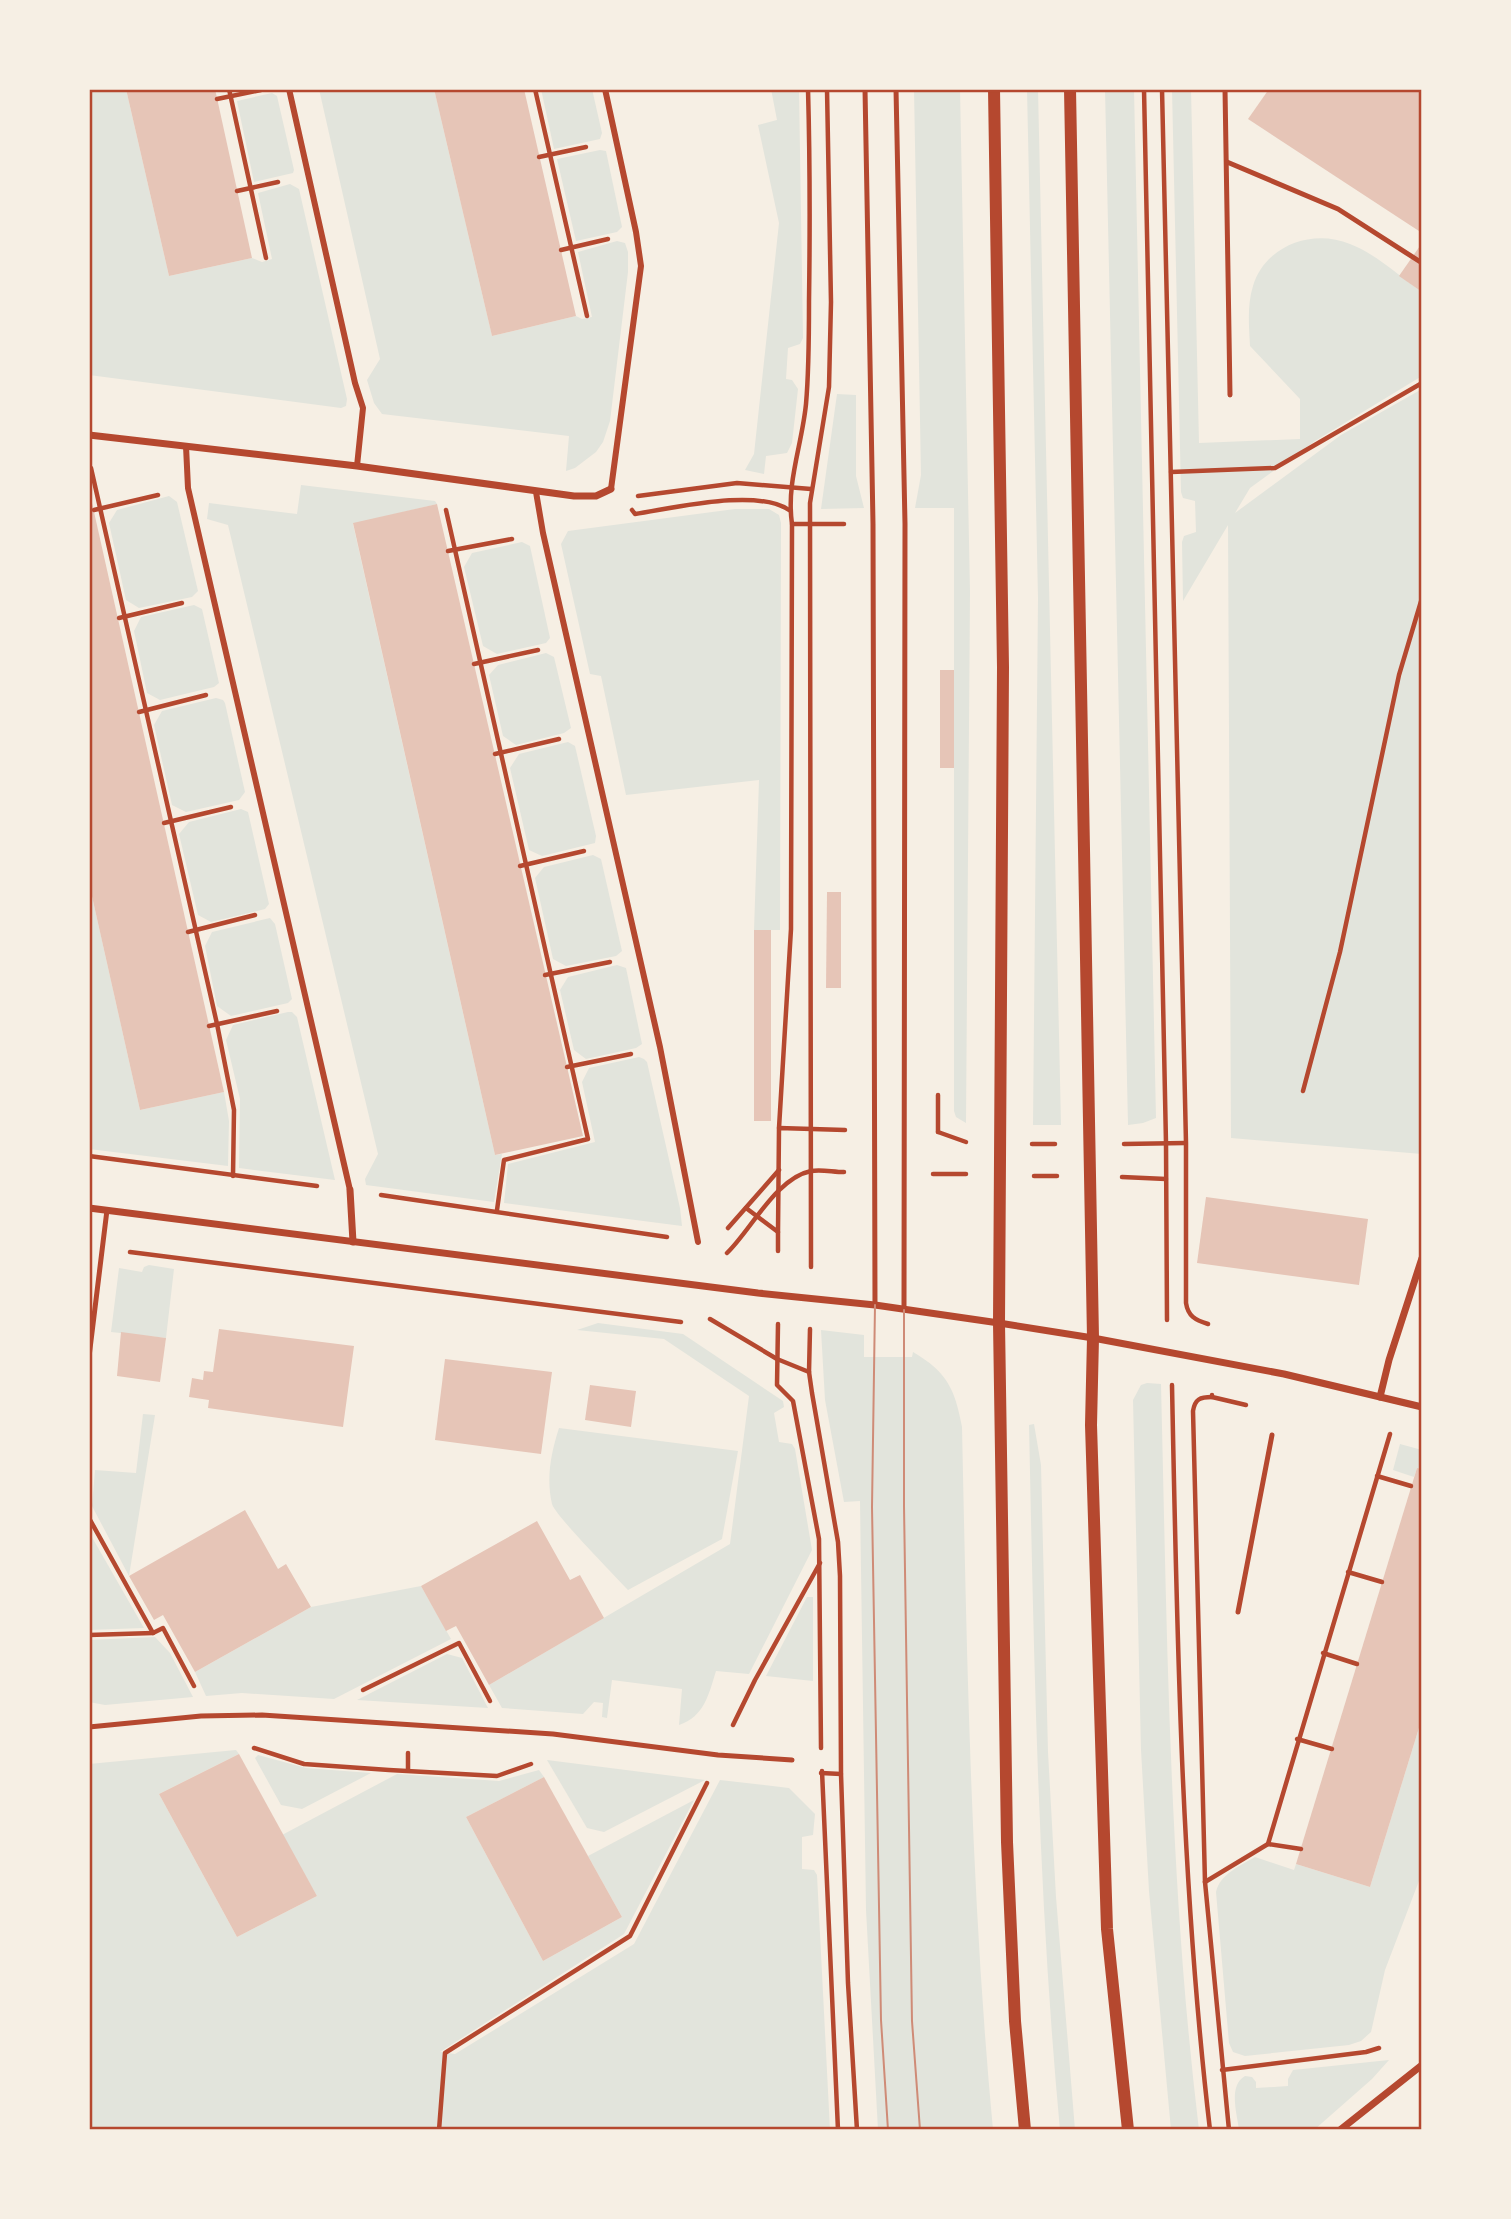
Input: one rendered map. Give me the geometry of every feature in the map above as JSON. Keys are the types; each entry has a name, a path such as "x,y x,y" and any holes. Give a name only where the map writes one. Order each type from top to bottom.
{"street":[{"path":"289,89 355,383 363,408 357,466"},
{"path":"89,435 357,466 536,492 596,496 611,489 641,266 605,89"},
{"path":"994,89 1003,667 999,1323 1007,1842 1015,2021 1025,2130"},
{"path":"1070,89 1093,1338 1091,1425 1107,1929 1128,2130"},
{"path":"186,446 188,488 350,1190 353,1242"},
{"path":"536,492 543,533 660,1047 698,1242"},
{"path":"89,1208 999,1323 1284,1374 1422,1407"},
{"path":"1380,1397 1422,1258"},
{"path":"1340,2130 1422,2065"}],"lane":[{"path":"865,89 873,524 875,1306"},
{"path":"897,89 905,524 904,1310"},
{"path":"1225,89 1230,395"},
{"path":"1227,162 1338,209 1422,263"},
{"path":"89,1357 107,1210"},
{"path":"1238,1612 1272,1435"},
{"path":"89,1727 201,1716 262,1715 553,1734 718,1755 793,1760"}],"path":[{"path":"229,89 266,258"},
{"path":"217,99 264,89"},
{"path":"535,89 587,316"},
{"path":"778,1251 779,1128 791,929 790,510 793,471 799,454 806,403 811,205 808,89"},
{"path":"812,1242 810,524 811,489 824,428 829,387 831,302 827,89"},
{"path":"1144,89 1166,1143 1167,1324"},
{"path":"1162,89 1186,1143 1187,1311 1198,1321 1208,1324"},
{"path":"540,157 617,141"},
{"path":"237,191 308,176"},
{"path":"561,250 636,232"},
{"path":"1171,472 1275,468 1422,383"},
{"path":"89,459 142,711 171,822 217,1024 234,1110 233,1175"},
{"path":"611,489 627,497 737,482 811,489"},
{"path":"94,510 188,488"},
{"path":"611,489 635,514 760,499 778,503 790,510"},
{"path":"443,497 589,1139 504,1160 497,1210"},
{"path":"792,524 854,524"},
{"path":"448,551 543,533"},
{"path":"122,618 213,596"},
{"path":"1303,1091 1340,952 1399,675 1422,598"},
{"path":"474,664 569,643"},
{"path":"142,711 234,688"},
{"path":"495,754 590,732"},
{"path":"164,823 260,800"},
{"path":"520,866 615,844"},
{"path":"188,932 285,908"},
{"path":"545,975 640,956"},
{"path":"209,1026 307,1004"},
{"path":"567,1068 660,1047"},
{"path":"779,1128 855,1130"},
{"path":"927,1132 939,1132 972,1144"},
{"path":"1123,1144 1186,1143"},
{"path":"1028,1144 1066,1144"},
{"path":"89,1156 324,1187"},
{"path":"379,1195 497,1210 698,1242 724,1231 779,1170"},
{"path":"691,1284 736,1244 779,1190 810,1171 848,1172"},
{"path":"923,1174 971,1174"},
{"path":"1027,1175 1066,1176"},
{"path":"1124,1177 1166,1179"},
{"path":"746,1208 778,1232"},
{"path":"129,1252 681,1322"},
{"path":"677,1282 703,1314 717,1325 777,1359 809,1372"},
{"path":"778,1324 777,1385 793,1401 819,1539 822,1774 838,2130"},
{"path":"810,1328 809,1372 838,1542 841,1774 848,1983 858,2130"},
{"path":"1172,1380 1177,1630 1188,1876 1210,2130"},
{"path":"1212,1388 1212,1397"},
{"path":"1229,2130 1205,1882 1192,1411 1197,1400 1202,1397 1246,1405"},
{"path":"1268,1844 1297,1739 1390,1434"},
{"path":"1377,1476 1411,1486"},
{"path":"89,1518 153,1633"},
{"path":"718,1755 755,1680 820,1563"},
{"path":"1348,1572 1382,1582"},
{"path":"89,1635 153,1633 166,1627 199,1695"},
{"path":"359,1692 461,1641 492,1704"},
{"path":"1323,1653 1357,1664"},
{"path":"1297,1739 1332,1749"},
{"path":"250,1748 304,1764 497,1776 542,1760"},
{"path":"408,1754 408,1770"},
{"path":"822,1774 841,1774"},
{"path":"439,2130 445,2053 630,1936 707,1782"},
{"path":"1205,1882 1268,1844 1301,1849"},
{"path":"1222,2070 1366,2053 1379,2048"}],"shaded area":[{"path":"89,89 126,89 169,276 252,258 262,262 272,259 258,193 290,184 299,189 347,399 346,406 341,408 89,375"},
{"path":"319,89 434,89 492,336 576,316 582,319 592,317 578,252 617,241 625,243 628,272 610,421 603,442 596,452 575,468 566,471 569,436 382,414 374,403 367,380 380,359"},
{"path":"541,89 592,89 602,133 600,139 554,149"},
{"path":"771,89 799,89 803,338 800,344 788,348 786,379 792,380 798,389 792,443 787,453 766,456 764,474 745,470 754,454 779,223 758,125 777,120"},
{"path":"914,89 960,89 970,592 966,1123 956,1117 954,1111 954,508 915,508 921,475"},
{"path":"1027,89 1038,89 1061,1125 1033,1125 1038,598"},
{"path":"1105,89 1134,89 1156,1118 1128,1125"},
{"path":"1172,89 1191,89 1199,443 1300,439 1300,399 1250,346 1249,308 1253,286 1259,272 1279,251 1292,244 1320,238 1350,244 1369,253 1422,292 1422,376 1315,441 1250,488 1235,513 1341,435 1422,389 1422,1154 1231,1138 1228,525 1183,601 1182,542 1184,536 1196,532 1195,501 1183,498 1181,492"},
{"path":"272,93 277,96 294,170 293,173 254,182 237,101"},
{"path":"606,151 622,227 617,232 576,241 557,159"},
{"path":"837,394 856,395 856,476 864,508 821,509"},
{"path":"301,485 435,501 437,504 353,524 495,1155 502,1154 494,1202 366,1185 365,1179 378,1154 228,525 207,519 209,503 297,514"},
{"path":"169,496 177,502 198,591 192,597 139,608 126,600 109,523 117,510"},
{"path":"735,509 769,509 779,515 781,523 780,930 754,930 759,780 626,795 601,676 590,674 561,544 568,531"},
{"path":"522,542 530,546 550,638 546,643 497,654 483,646 464,567 472,553"},
{"path":"194,605 202,609 219,683 214,687 160,700 147,693 134,631 141,617"},
{"path":"546,653 554,657 571,728 564,733 516,745 503,736 489,675 498,665"},
{"path":"216,698 225,703 245,792 239,800 186,812 172,805 154,725 162,711"},
{"path":"568,742 575,746 596,836 595,843 542,856 529,850 510,768 519,754"},
{"path":"241,809 248,812 269,904 265,909 211,922 198,915 179,834 189,822"},
{"path":"593,855 601,859 622,951 616,956 566,966 553,959 535,878 544,867"},
{"path":"89,883 140,1110 224,1092 229,1121 228,1166 89,1149"},
{"path":"270,918 275,924 292,999 288,1003 231,1016 217,1006 205,946 212,932"},
{"path":"617,965 626,968 642,1044 636,1048 586,1059 574,1050 560,990 568,977"},
{"path":"288,1012 297,1017 335,1180 239,1168 240,1099 226,1040 233,1025"},
{"path":"639,1057 647,1062 682,1226 504,1203 508,1164 595,1142 582,1082 589,1068"},
{"path":"149,1265 174,1269 166,1338 111,1332 119,1268 142,1272 144,1267"},
{"path":"598,1323 683,1334 783,1401 784,1407 774,1413 779,1442 792,1444 795,1449 812,1550 749,1674 716,1671 700,1710 679,1725 682,1689 612,1680 607,1718 602,1717 603,1703 594,1702 583,1714 502,1708 489,1685 730,1544 749,1396 664,1339 577,1330"},
{"path":"821,1330 864,1335 864,1357 912,1357 913,1352 925,1359 948,1383 962,1427 975,1867 993,2130 878,2130 866,1910 860,1501 844,1502 825,1400"},
{"path":"1161,1384 1175,1851 1199,2130 1171,2130 1149,1891 1141,1750 1133,1400 1141,1385"},
{"path":"143,1414 155,1415 129,1576 92,1506 95,1470 136,1473"},
{"path":"1034,1424 1041,1465 1048,1752 1056,1897 1075,2130 1060,2130 1047,1954 1033,1601 1029,1425"},
{"path":"559,1428 738,1451 722,1539 628,1590 574,1533 552,1504 550,1466"},
{"path":"1400,1444 1422,1450 1422,1469 1417,1468 1414,1477 1393,1470"},
{"path":"89,1532 144,1628 89,1630"},
{"path":"421,1586 451,1639 334,1699 242,1693 206,1696 195,1672 311,1607"},
{"path":"807,1597 813,1597 813,1681 766,1676"},
{"path":"155,1637 170,1653 193,1697 105,1705 89,1702 89,1640"},
{"path":"447,1654 462,1658 488,1708 357,1700"},
{"path":"1422,1718 1422,1873 1385,1970 1371,2032 1361,2041 1349,2045 1245,2056 1233,2052 1229,2043 1216,1892 1218,1886 1231,1871 1255,1857 1294,1870 1296,1864 1370,1887"},
{"path":"236,1750 239,1754 159,1794 237,1937 317,1896 282,1835 397,1774 499,1781 539,1770 544,1777 466,1817 543,1961 622,1917 588,1856 694,1800 624,1934 440,2052 455,2054 634,1944 720,1780 789,1788 815,1814 813,1835 802,1837 802,1869 814,1870 817,1875 830,2130 89,2130 89,1764"},
{"path":"258,1755 306,1768 371,1773 302,1809 281,1805 255,1758"},
{"path":"547,1760 705,1780 604,1832 587,1828"},
{"path":"1389,2060 1372,2079 1314,2130 1239,2130 1235,2093 1240,2080 1245,2076 1252,2077 1256,2088 1288,2086 1293,2070"}],"building":[{"path":"126,89 215,89 252,258 169,276"},
{"path":"434,89 524,89 576,316 492,336"},
{"path":"1269,89 1422,89 1422,233 1248,119"},
{"path":"1422,243 1422,292 1399,276"},
{"path":"90,494 224,1092 140,1110 89,883"},
{"path":"437,504 583,1136 495,1155 353,523"},
{"path":"940,670 954,670 954,768 940,768"},
{"path":"827,892 841,892 841,988 826,988"},
{"path":"754,930 771,930 771,1121 754,1121"},
{"path":"1206,1197 1368,1219 1359,1285 1197,1263"},
{"path":"219,1329 354,1346 343,1427 208,1408 209,1400 189,1397 192,1378 203,1380 204,1371 213,1372"},
{"path":"121,1332 166,1338 160,1382 117,1376"},
{"path":"445,1359 552,1372 541,1454 435,1440"},
{"path":"590,1385 636,1391 631,1427 585,1420"},
{"path":"1417,1468 1422,1469 1422,1718 1370,1887 1296,1864"},
{"path":"245,1510 278,1569 286,1564 311,1607 195,1672 163,1615 154,1620 129,1576"},
{"path":"537,1521 570,1580 580,1575 604,1618 489,1685 456,1626 446,1631 421,1586"},
{"path":"239,1754 317,1896 237,1937 159,1794"},
{"path":"544,1777 622,1917 543,1961 466,1817"}],"tram line":[{"path":"875,1305 872,1507 881,2020 888,2130"},
{"path":"904,1310 904,1506 912,2021 920,2130"}]}
